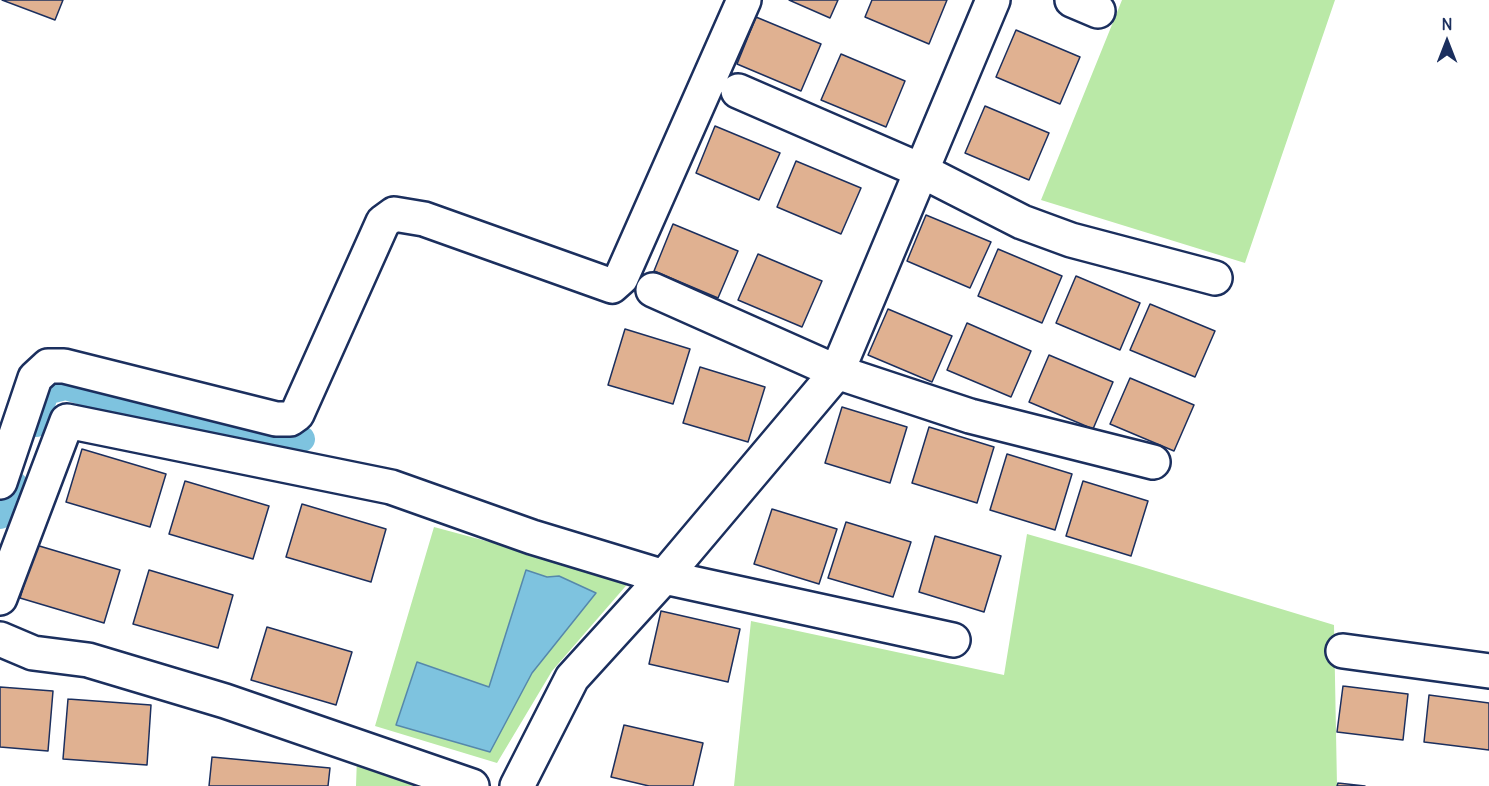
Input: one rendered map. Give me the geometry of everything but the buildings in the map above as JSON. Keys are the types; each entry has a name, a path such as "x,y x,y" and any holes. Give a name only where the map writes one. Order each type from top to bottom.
{"street":[{"path":"0,482 35,378 48,366 64,366 276,419 290,419 297,414 383,222 394,213 424,219 612,286 621,278 744,0"},
{"path":"517,786 572,678 664,577 837,372 993,0"},
{"path":"738,91 922,171 1022,222 1071,240 1215,278"},
{"path":"653,290 837,372 970,416 1153,462"},
{"path":"0,597 67,421 391,487 532,537 664,577 952,640"},
{"path":"0,639 33,653 88,660 225,701 472,786"},
{"path":"1343,651 1489,671"}],"green space":[{"path":"1122,0 1335,0 1245,263 1041,200"},
{"path":"434,527 631,580 552,671 497,763 375,726"},
{"path":"1027,534 1334,625 1337,786 734,786 751,621 1004,675"},
{"path":"357,757 452,786 356,786"}],"water":[{"path":"526,570 547,577 559,576 596,593 532,673 490,752 396,725 417,662 489,687"}],"waterway":[{"path":"36,424 46,392 66,387 89,394 302,439"},
{"path":"0,516 15,485"}]}
